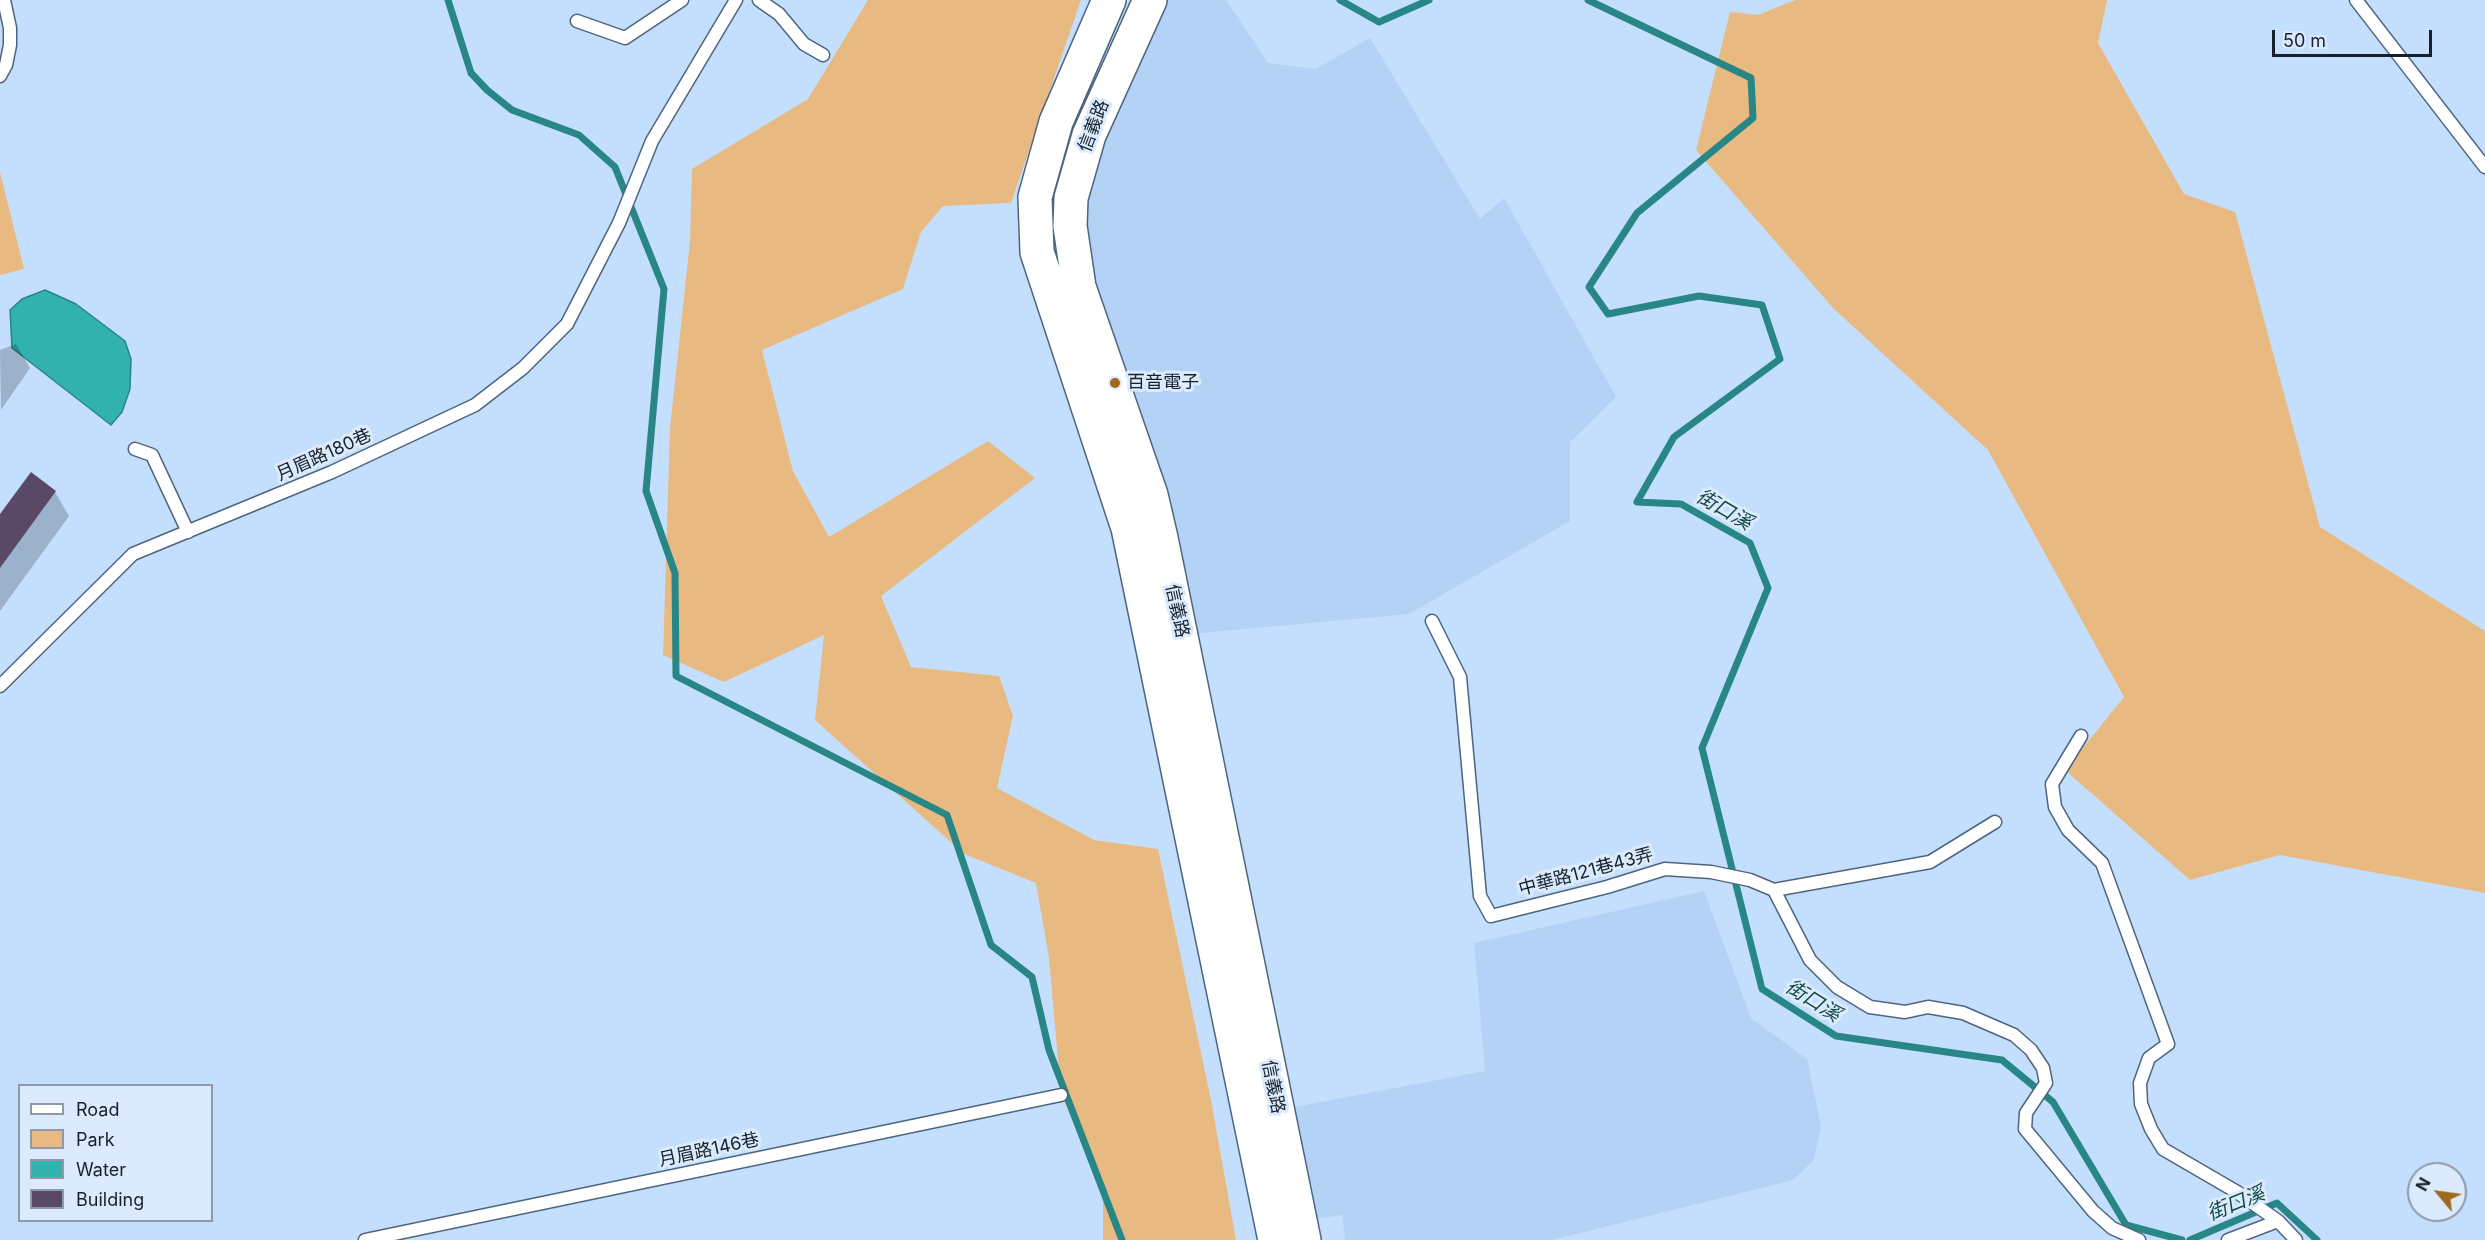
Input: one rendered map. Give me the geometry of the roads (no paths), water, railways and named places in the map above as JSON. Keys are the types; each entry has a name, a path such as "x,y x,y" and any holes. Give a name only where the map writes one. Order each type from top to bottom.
{"main road":[{"name":"信義路","path":"1109,0 1056,122 1035,196 1036,252 1128,528 1275,1240"},
{"name":"信義路","path":"1150,0 1089,135 1071,198 1070,226 1079,287 1151,495 1196,702 1304,1240"},
{"path":"1116,490 1151,495"}],"lane":[{"path":"0,76 6,65 10,28 4,0"},
{"path":"577,21 625,38 682,0"},
{"name":"月眉路180巷","path":"0,686 134,554 332,472 475,405 523,368 567,324 622,216 652,141 736,0"},
{"path":"759,0 779,14 804,44 824,55"},
{"path":"2356,0 2485,167"},
{"path":"135,449 152,455 188,531"},
{"name":"中華路121巷43弄","path":"1432,621 1461,677 1480,896 1491,916 1607,887 1665,869 1720,874 1750,880 1774,890"},
{"path":"2081,735 2052,784 2055,807 2068,830 2102,863 2168,1044 2150,1058 2140,1083 2141,1104 2163,1149 2237,1191 2278,1221 2296,1240"},
{"path":"1995,822 1930,862 1774,890 1810,960 1837,987 1870,1007 1905,1012 1928,1007 1951,1011 2014,1035 2031,1050 2043,1068 2046,1083 2034,1097 2026,1113 2025,1128 2093,1211 2112,1228 2139,1240"},
{"name":"月眉路146巷","path":"365,1240 1061,1095"},
{"path":"2228,1240 2278,1221"}],"water":[{"path":"45,290 76,304 125,341 131,359 130,389 122,412 111,425 12,348 10,310 22,299"}],"waterway":[{"path":"448,0 471,73 487,90 512,110 579,135 615,167 664,289 646,491 675,573 676,676 947,815 991,945 1032,977 1049,1050 1122,1240"},
{"name":"街口溪","path":"1340,0 1379,22 1429,0"},
{"name":"街口溪","path":"1588,0 1751,78 1753,118 1637,213 1589,287 1608,314 1699,296 1762,305 1780,359 1674,437 1637,502 1681,504 1750,543 1768,588 1702,748 1762,989 1836,1036 2002,1060 2053,1102 2126,1225 2182,1240"},
{"name":"街口溪","path":"2190,1240 2277,1203 2317,1240"}],"place":[{"name":"百音電子","path":"1115,383"}]}
